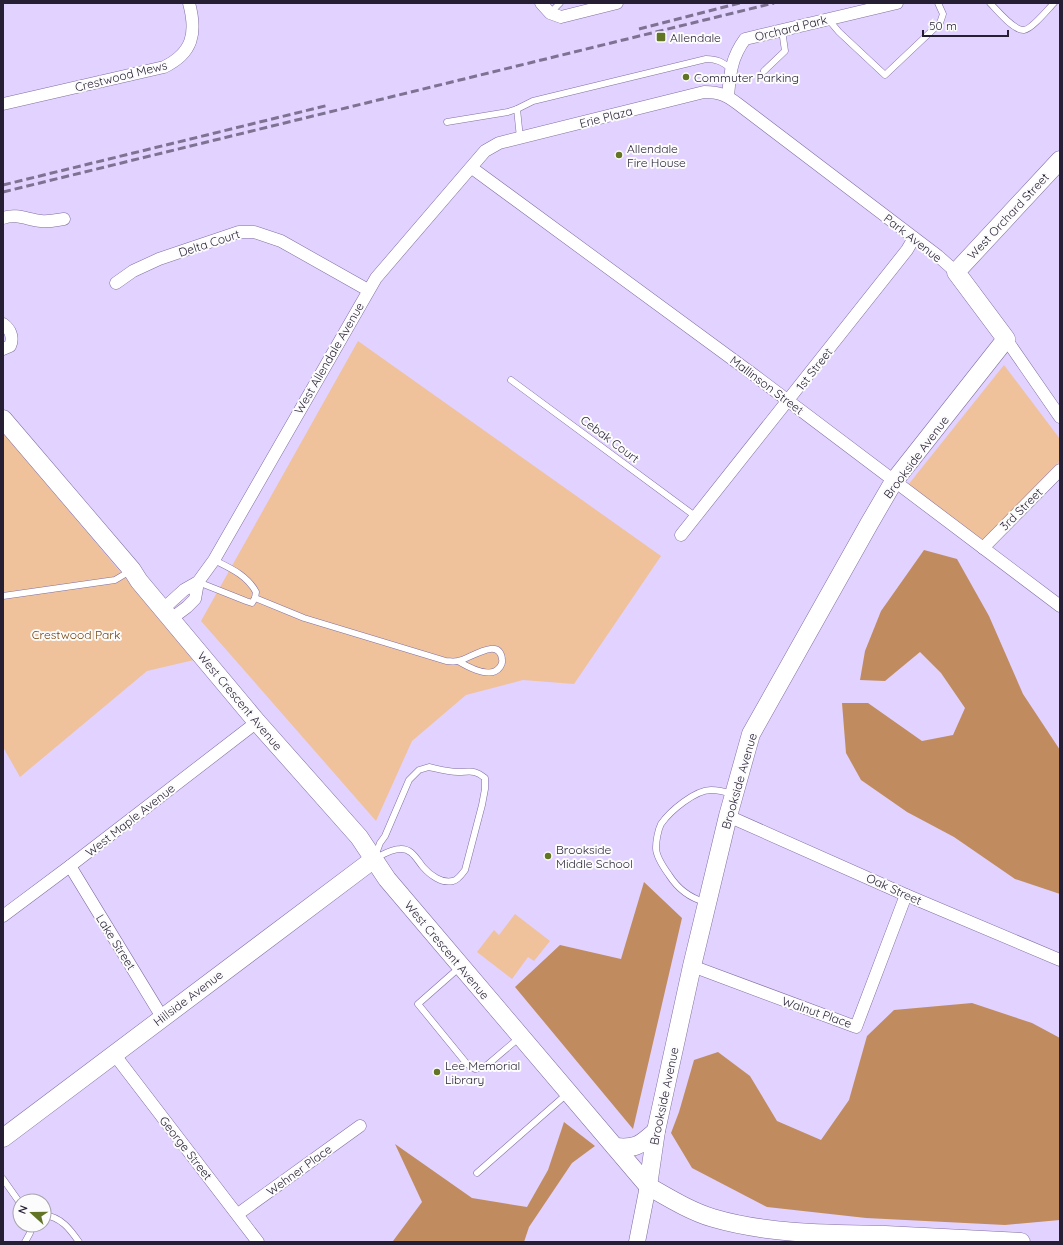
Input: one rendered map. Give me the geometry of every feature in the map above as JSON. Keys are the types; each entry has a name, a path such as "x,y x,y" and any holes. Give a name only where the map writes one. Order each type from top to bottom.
{"main road":[{"name":"West Orchard Street","path":"956,272 1060,160"},
{"name":"Park Avenue","path":"956,272 1006,339"},
{"name":"Brookside Avenue","path":"648,1186 656,1131 692,966 728,816 751,734 894,481 1006,339"},
{"name":"West Crescent Avenue","path":"3,419 132,570 139,581 257,722 359,837 387,879 648,1186 691,1211 713,1218 765,1229 1021,1242"},
{"name":"Hillside Avenue","path":"3,1138 374,859"},
{"path":"615,1147 625,1148 640,1145 656,1131"}],"street":[{"name":"Crestwood Mews","path":"3,104 164,67 174,62 182,55 189,45 193,35 194,24 189,3"},
{"path":"541,3 550,13 561,16 567,16 617,3"},
{"name":"Orchard Park","path":"728,96 731,69 736,52 745,39 897,3"},
{"name":"Erie Plaza","path":"485,151 498,143 704,92 716,92 728,96"},
{"name":"Park Avenue","path":"728,96 938,256 956,272"},
{"name":"West Allendale Avenue","path":"167,614 187,607 195,599 198,582 214,560 368,290 383,268 472,168 485,151"},
{"name":"Mallinson Street","path":"472,168 788,401 1060,606"},
{"path":"3,218 8,216 17,216 42,222 64,219"},
{"name":"Delta Court","path":"116,284 133,271 159,259 239,232 254,232 281,241 368,290"},
{"name":"1st Street","path":"680,535 907,250 914,238"},
{"path":"3,324 8,328 12,337 10,346 3,349"},
{"name":"Park Avenue","path":"1006,339 1060,417"},
{"name":"3rd Street","path":"983,548 1060,470"},
{"name":"West Maple Avenue","path":"3,916 257,722"},
{"name":"Oak Street","path":"728,816 906,895 1060,960"},
{"name":"Lake Street","path":"70,866 162,1017"},
{"name":"Walnut Place","path":"692,966 856,1026 906,895"},
{"name":"George Street","path":"114,1054 258,1242"},
{"name":"Wehner Place","path":"238,1214 360,1126"},
{"name":"Brookside Avenue","path":"637,1242 648,1186"}],"lane":[{"path":"550,13 560,3"},
{"path":"828,19 839,32 885,75 940,23 943,14 938,3"},
{"path":"990,3 1012,25 1024,30 1030,27 1054,3"},
{"path":"764,72 785,51 782,30"},
{"path":"447,122 517,109 533,101 706,59 714,59 731,69"},
{"path":"517,109 520,138"},
{"name":"Cebak Court","path":"511,380 695,516"},
{"path":"198,582 252,603 256,598 256,592 248,581 233,570 214,560"},
{"path":"3,596 116,580 132,570"},
{"path":"256,598 304,618 446,661 458,662 470,668 487,673 493,672 500,668 503,662 502,654 496,649 489,649 458,662"},
{"path":"429,767 458,772 470,770 479,773 485,778 485,790 482,805 465,870 460,877 454,881 444,881 434,877 408,850 400,848 392,850 374,859 379,845 386,836 409,780 419,770 429,767"},
{"path":"707,903 696,900 675,884 661,863 656,850 657,837 661,824 691,797 701,792 711,790 734,794"},
{"path":"461,966 418,1004 467,1064 475,1069 486,1066 521,1037"},
{"path":"477,1173 568,1093"},
{"path":"3,1179 13,1193"},
{"path":"52,1216 63,1222 79,1242"},
{"path":"25,1242 30,1233"}],"green space":[{"path":"358,341 661,556 574,684 523,680 466,695 412,741 376,821 201,621"},
{"path":"1004,365 1060,439 1060,461 984,541 908,485"},
{"name":"Crestwood Park","path":"3,432 194,660 147,671 20,777 3,747"},
{"path":"515,914 550,941 534,961 528,957 512,979 477,952 494,930 499,935"}],"shaded area":[{"path":"924,550 957,559 989,616 1023,694 1060,750 1060,894 1015,879 954,837 907,812 861,780 846,753 842,703 868,703 922,741 953,735 965,708 941,673 920,652 885,681 860,680 865,651 881,611"},
{"path":"644,882 682,918 633,1129 515,987 560,945 621,959"},
{"path":"972,1003 1032,1023 1060,1038 1060,1220 1005,1225 866,1218 767,1207 692,1168 671,1133 679,1112 694,1060 718,1052 750,1076 777,1121 821,1140 849,1100 867,1036 894,1010"},
{"path":"564,1122 595,1146 572,1163 529,1227 524,1242 393,1241 422,1202 395,1144 472,1198 527,1207 548,1170"}],"railway":[{"path":"639,29 740,3"},
{"path":"3,192 774,3"},
{"path":"3,185 329,105"}],"place":[{"name":"Allendale","path":"661,37"},
{"name":"Commuter Parking","path":"686,77"},
{"name":"Allendale Fire House","path":"619,155"},
{"name":"Brookside Middle School","path":"548,856"},
{"name":"Lee Memorial Library","path":"437,1072"}]}
